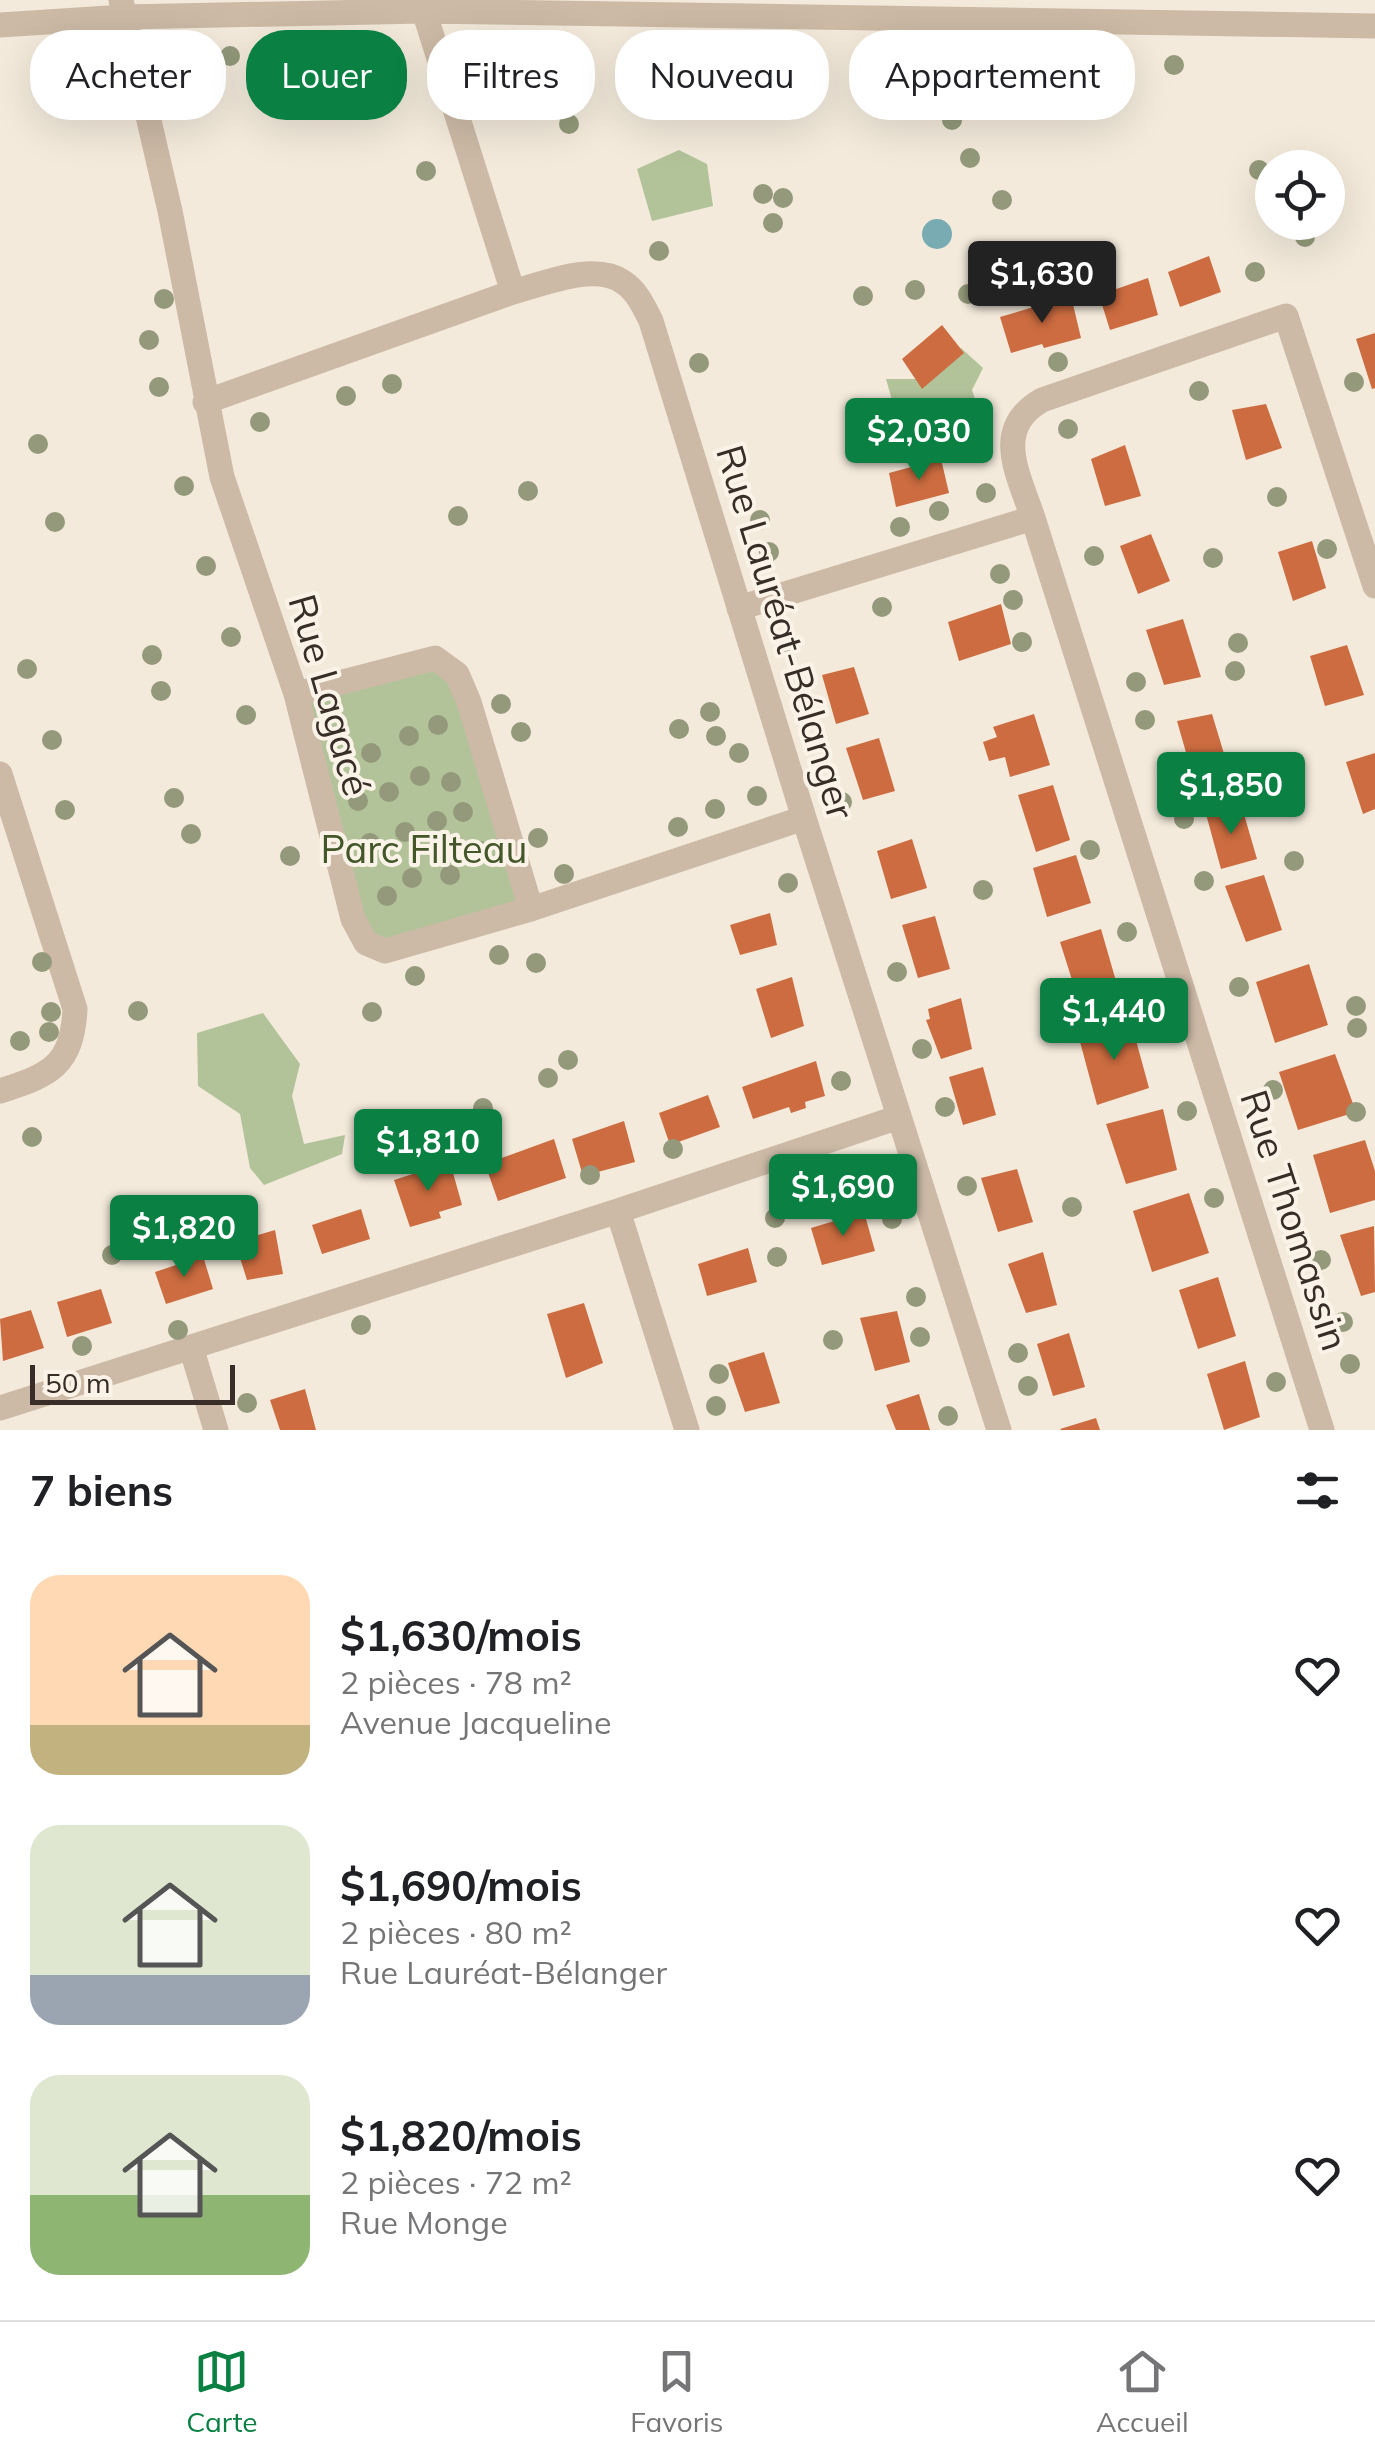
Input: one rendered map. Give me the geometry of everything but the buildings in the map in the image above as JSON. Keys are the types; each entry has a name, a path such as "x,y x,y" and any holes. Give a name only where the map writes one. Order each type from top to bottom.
{"street":[{"path":"0,25 122,9 424,11 676,6 1173,23 1226,11 1375,26"},
{"name":"Rue Lagacé","path":"122,9 170,212 222,477 296,694 353,919 366,943 385,951 531,909 804,818"},
{"path":"424,11 513,292"},
{"name":"Rue Lauréat-Bélanger","path":"205,402 513,292 593,274 621,280 640,298 651,321 998,1430"},
{"name":"Rue Thomassin","path":"1322,1430 1017,471 1012,429 1024,410 1042,400 1286,316 1375,586"},
{"path":"739,608 1033,518"},
{"path":"296,694 435,658 458,674 531,909"},
{"path":"0,774 75,1009 74,1033 58,1064 40,1078 0,1091"},
{"path":"0,1408 899,1117"},
{"path":"618,1211 687,1430"},
{"path":"191,1347 216,1430"}],"green space":[{"path":"679,150 707,164 713,206 652,221 637,169"},
{"path":"961,348 983,368 972,390 983,422 936,451 897,442 886,414 892,400 886,379 929,379"},
{"name":"Parc Filteau","path":"435,658 457,674 531,909 366,943 296,694"},
{"path":"263,1013 300,1064 292,1096 304,1144 345,1135 342,1154 264,1185 250,1168 240,1114 198,1086 197,1033"}],"water":[{"path":"937,219 951,228 952,234 943,248 937,249 923,240 922,234 931,220"}]}
